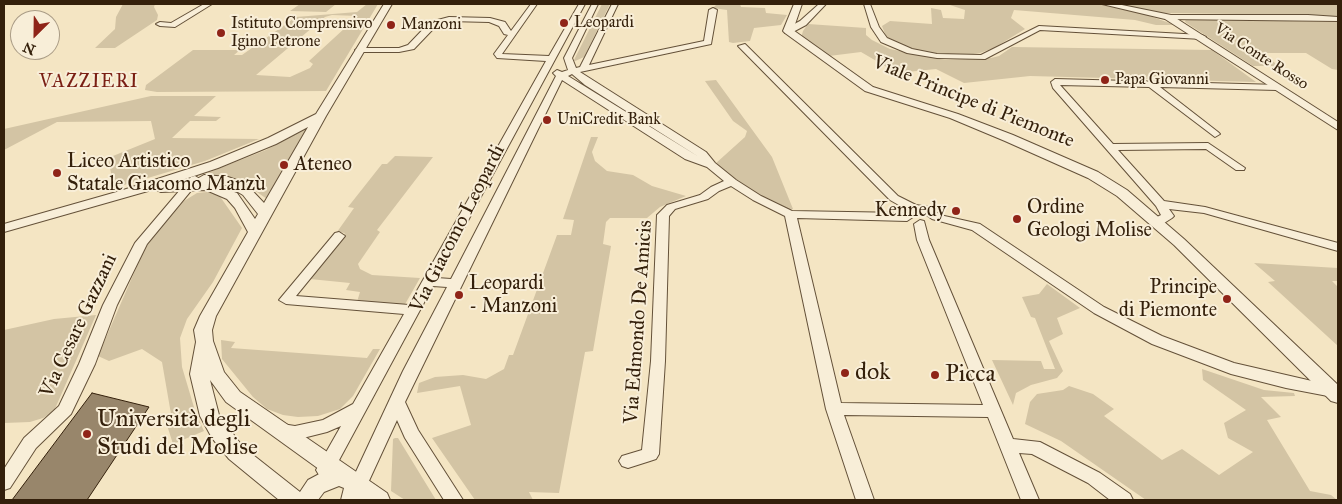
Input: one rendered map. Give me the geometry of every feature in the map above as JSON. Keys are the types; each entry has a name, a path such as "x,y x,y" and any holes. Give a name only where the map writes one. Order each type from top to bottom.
{"street":[{"path":"197,4 208,4 172,25 160,24 197,4"},
{"path":"294,500 236,453 214,424 210,416 199,374 204,341 203,330 208,316 320,116 388,4"},
{"path":"534,4 498,54 500,56 551,59 554,70 566,74 688,157 711,165 732,182 757,198 790,214 914,216 932,223 936,217"},
{"path":"582,4 595,4"},
{"name":"Via Giacomo Leopardi","path":"311,493 582,4"},
{"name":"Via Giacomo Leopardi","path":"353,491 454,283 514,166 566,74 568,58 595,4"},
{"path":"583,69 615,4"},
{"path":"788,31 798,4"},
{"path":"788,31 803,23 823,4"},
{"path":"866,4 875,27 884,40 904,50 937,56 982,56 993,53 1039,28 1202,37"},
{"name":"Via Conte Rosso","path":"1106,4 1168,17 1202,37 1338,127"},
{"path":"566,74 708,42 713,10"},
{"path":"1168,17 1308,17 1338,19"},
{"path":"359,50 399,50 411,47 432,24 449,19 490,20 502,24 507,32 513,34"},
{"name":"Viale Principe di Piemonte","path":"788,31 869,89 954,116 1093,175 1122,192 1157,222 1336,394"},
{"path":"742,46 914,216 1030,500"},
{"path":"1157,222 1168,216 1160,204 1056,86 1055,82 1277,87"},
{"path":"1151,84 1215,134"},
{"path":"4,228 125,194 231,158 272,141 320,116"},
{"path":"1112,148 1208,146 1240,168"},
{"path":"493,165 514,166"},
{"path":"164,181 193,183 232,196 256,232"},
{"path":"125,194 193,183 228,181 248,192 266,214"},
{"name":"Via Edmondo De Amicis","path":"628,461 650,454 658,361 663,215 671,208 704,197 714,189 732,182"},
{"name":"Via Cesare Gazzani","path":"4,483 30,443 65,410 87,364 110,305 141,243 193,183"},
{"path":"1160,204 1205,210 1338,247"},
{"path":"914,216 928,210 936,217 976,227 1099,310 1157,340 1231,368 1336,394"},
{"path":"790,214 834,409 865,500"},
{"path":"459,228 482,229"},
{"name":"Via Giacomo Leopardi","path":"339,236 286,300 414,310"},
{"path":"1320,242 1338,252"},
{"path":"429,282 454,283"},
{"path":"204,341 216,375 234,397 328,465 353,491"},
{"path":"278,430 295,432 327,426 353,412 364,400"},
{"path":"397,402 411,433 454,500"},
{"path":"834,409 993,410"},
{"path":"1008,446 1034,447 1094,478 1124,500"},
{"path":"311,493 334,477 353,491 379,500"}],"shaded area":[{"path":"123,4 155,4 154,7 158,15 157,20 115,48 95,48 115,29 116,17"},
{"path":"300,4 336,4 326,12 290,11"},
{"path":"367,4 378,4 326,91 157,92 145,90 146,85 193,50 240,50 234,55 242,55 296,17 357,12","holes":["332,15 358,16 309,61 313,64 310,68 290,77 256,75 325,17"]},
{"path":"602,4 610,4 584,57 573,62"},
{"path":"717,4 740,4 741,7 765,8 766,13 787,15 781,25 754,28 750,41 733,43 729,42 727,10 713,8"},
{"path":"931,4 1098,4 1147,15 1175,25 1156,25 1135,20 1014,10 1011,18 1025,29 994,48 980,53 967,55 935,54 911,49 887,39 882,26 890,21 932,24 931,8 941,10 943,18 964,19 965,10 950,5"},
{"path":"1113,4 1338,4 1338,18 1311,15 1162,13"},
{"path":"1186,19 1338,22 1338,70 1332,69 1306,53 1262,53 1279,66 1253,66 1185,22"},
{"path":"808,24 866,28 866,35 890,49 945,60 991,58 999,56 1012,47 1212,50 1256,82 1030,76 964,83 936,69 897,73 861,52 829,56 801,38"},
{"path":"716,80 772,157 793,209 787,209 757,194 715,164 745,137 747,131 733,121 705,81"},
{"path":"151,96 216,96 194,116 221,117 216,121 190,121 172,138 259,139 205,161 114,188 108,158 155,139 151,121 57,122 4,150 4,129"},
{"path":"307,128 267,199 241,181 202,175 266,150"},
{"path":"591,137 598,137 592,152 595,161 607,171 633,175 652,186 686,196 660,207 647,218 610,218 606,222 603,244 611,246 593,351 585,352 559,493 529,492 533,500 475,500 432,438 471,425 460,386 417,393 419,383 435,377 463,375 486,379 504,369 509,355 513,355 557,235 571,235 574,220 563,219"},
{"path":"395,156 433,157 377,230 380,232 358,264 360,269 372,275 420,278 404,306 357,302 360,292 346,290 350,283 310,279 345,233 337,232 354,208 348,207 382,164 387,164"},
{"path":"207,192 219,195 242,228 213,282 187,319 180,338 182,367 196,414 204,431 173,444 166,422 171,414 162,362 142,349 109,361 98,356 144,250 184,201 197,193"},
{"path":"1254,263 1338,268 1338,281 1332,281 1338,287 1338,346 1268,282 1275,281"},
{"path":"1047,284 1080,308 1057,318 1063,334 1049,341 1063,371 1057,378 1031,385 1016,393 1013,405 992,360 1041,361 1044,369 1055,369 1035,318 1031,317 1022,297 1039,294"},
{"path":"96,315 54,411 43,418 30,422 4,423 4,330 54,319"},
{"path":"221,340 235,342 231,348 367,358 373,349 380,349 353,396 340,409 318,416 298,417 283,415 267,409 253,397 222,359"},
{"path":"1202,369 1264,390 1294,393 1295,396 1261,397 1281,417 1267,420 1310,491 1331,495 1337,500 1146,500 1061,441 1025,424 1030,402 1037,394 1063,390 1069,386 1093,394 1114,409 1104,416 1162,460 1182,449 1219,475 1253,452 1228,438 1224,423 1246,410 1203,380"},
{"path":"398,438 436,500 405,500 391,491 393,439"}],"building":[{"path":"92,393 149,407 87,500 12,500"}],"place":[{"name":"Leopardi","path":"564,23"},
{"name":"Manzoni","path":"391,25"},
{"name":"Istituto Comprensivo Igino Petrone","path":"221,33"},
{"name":"Papa Giovanni","path":"1105,80"},
{"name":"UniCredit Bank","path":"547,120"},
{"name":"Ateneo","path":"284,165"},
{"name":"Liceo Artistico Statale Giacomo Manzù","path":"57,173"},
{"name":"Kennedy","path":"956,211"},
{"name":"Ordine Geologi Molise","path":"1017,219"},
{"name":"Leopardi - Manzoni","path":"459,295"},
{"name":"Principe di Piemonte","path":"1227,299"},
{"name":"dok","path":"845,373"},
{"name":"Picca","path":"935,375"},
{"name":"Università degli Studi del Molise","path":"87,434"}],"district":[{"name":"VAZZIERI","path":"89,82"}]}
